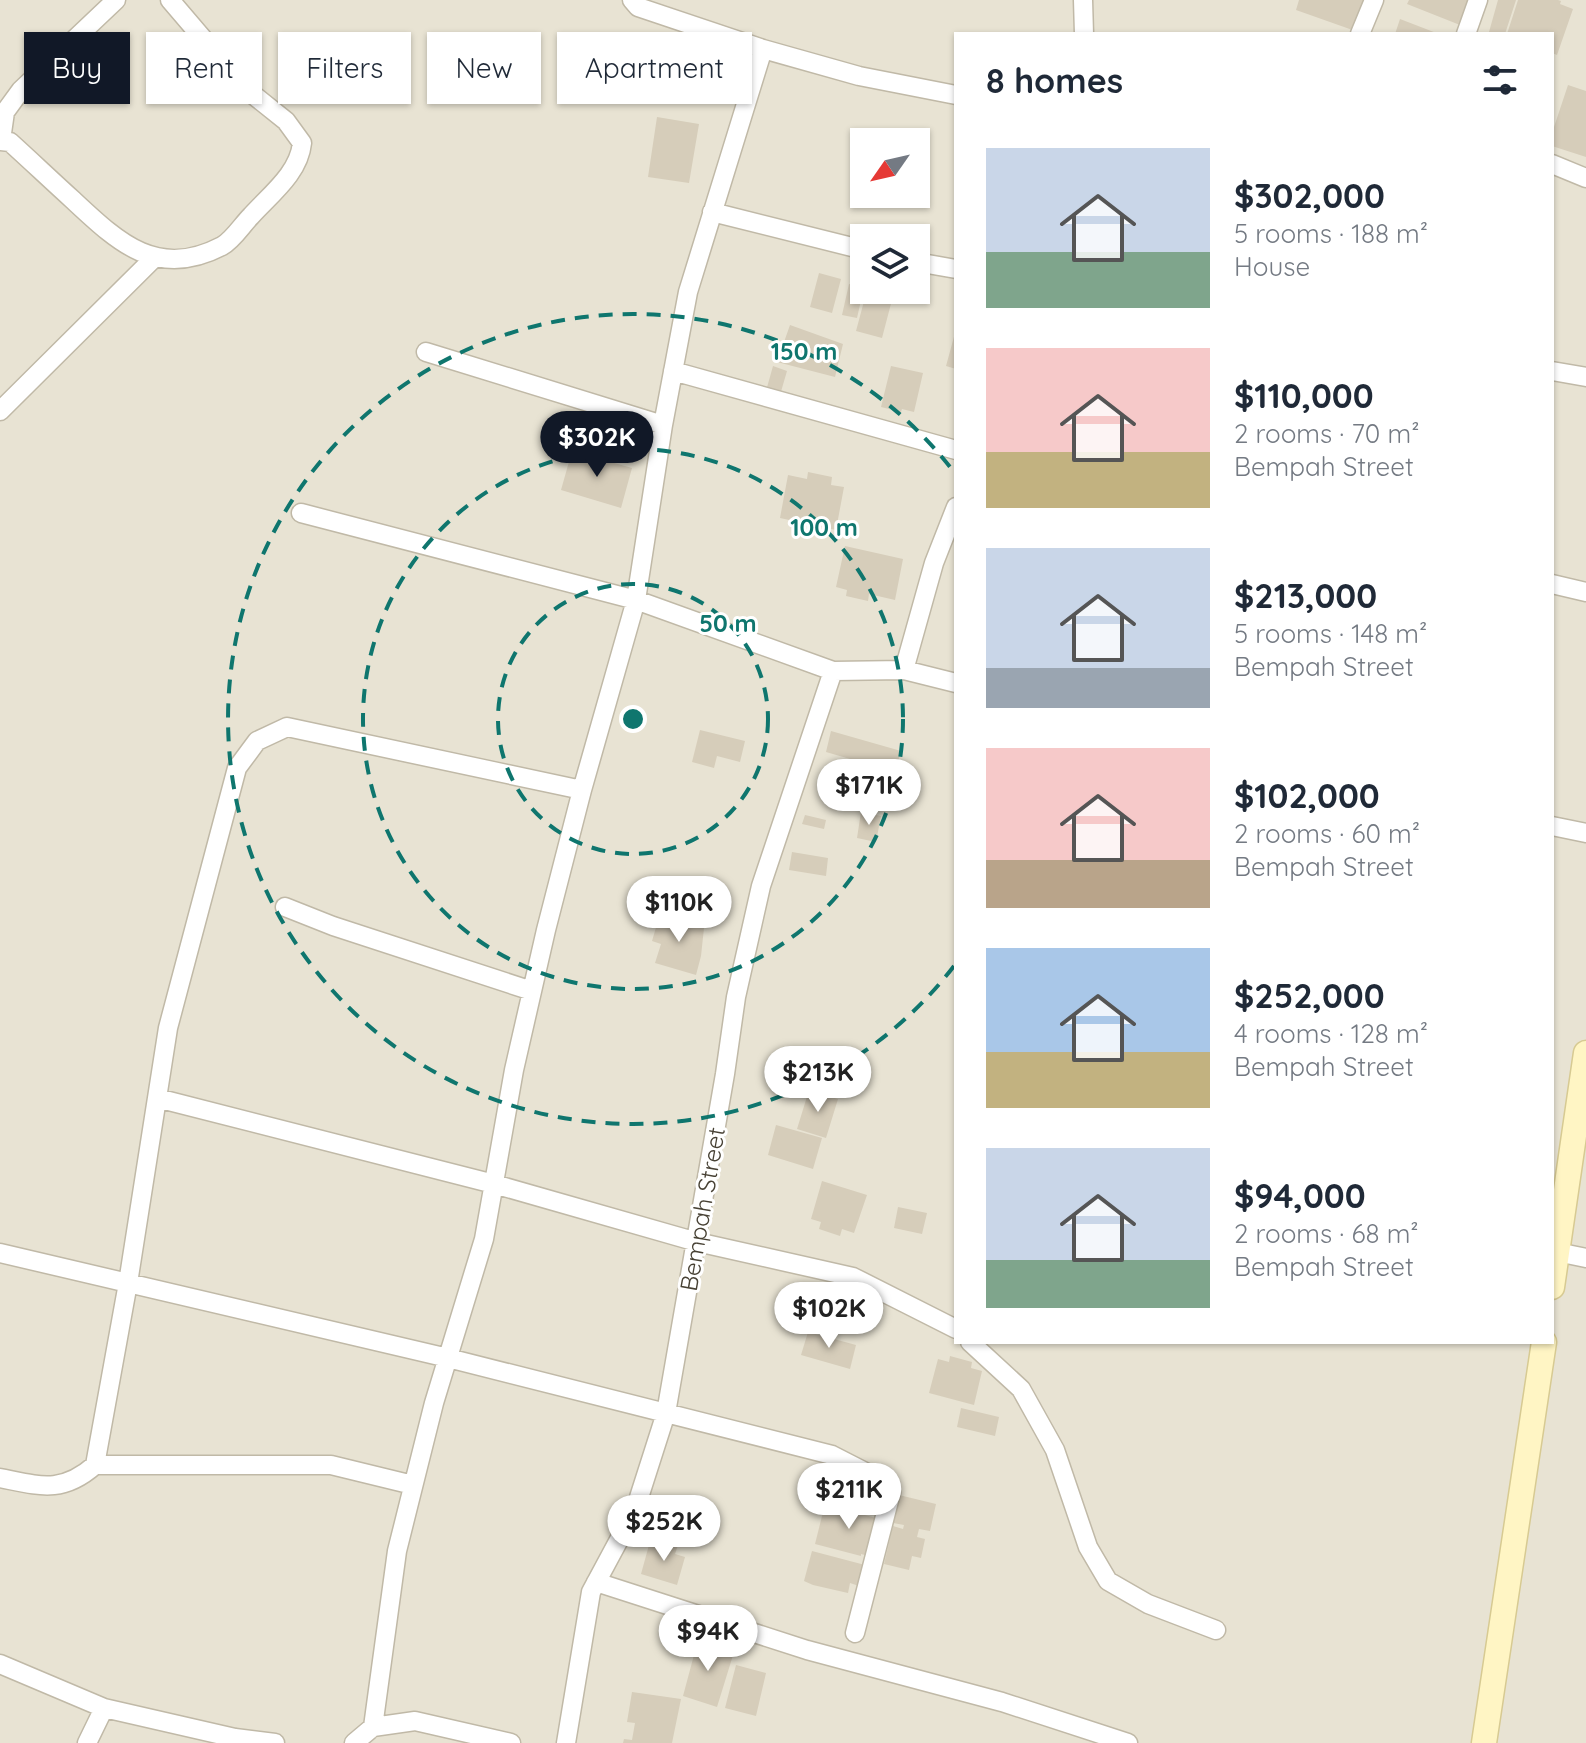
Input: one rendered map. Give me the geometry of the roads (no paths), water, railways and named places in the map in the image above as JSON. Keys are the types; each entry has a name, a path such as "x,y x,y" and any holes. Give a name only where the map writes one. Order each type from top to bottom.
{"street":[{"path":"116,0 21,90 5,112 0,140 10,142 129,248 155,257 190,259 225,245 301,158 302,143 286,121 246,89 170,0"},
{"path":"632,0 638,7 763,49 859,76 954,95"},
{"path":"1083,0 1084,32"},
{"path":"1361,32 1374,0"},
{"path":"1467,32 1478,0"},
{"path":"373,1727 397,1551 448,1358 484,1239 514,1070 532,991 582,790 636,600 663,425 688,292 763,49"},
{"path":"1554,165 1586,178"},
{"path":"712,212 850,246"},
{"path":"0,411 155,257"},
{"path":"930,264 954,269"},
{"path":"426,352 663,425"},
{"path":"673,371 954,449"},
{"path":"1554,371 1586,377"},
{"path":"904,670 934,563 954,512"},
{"path":"301,513 636,600 833,671 904,670 954,682"},
{"path":"1554,584 1586,592"},
{"name":"Bempah Street","path":"566,1743 591,1592 635,1510 666,1413 736,997 761,886 833,671"},
{"path":"0,1478 48,1487 78,1480 95,1465 128,1283 168,1028 237,768 257,741 287,727 582,790"},
{"path":"1554,826 1586,833"},
{"path":"285,907 333,926 532,991"},
{"path":"1554,1264 1586,1053"},
{"path":"157,1098 494,1184 697,1242 853,1277 954,1328"},
{"path":"1556,1240 1586,1258"},
{"path":"0,1253 448,1358 832,1455 877,1478 891,1493 855,1633"},
{"path":"972,1344 1021,1389 1055,1450 1088,1547 1108,1581 1148,1604 1216,1630"},
{"path":"1484,1743 1544,1344"},
{"path":"95,1465 331,1465 413,1485"},
{"path":"596,1582 807,1650 1002,1702 1128,1743"},
{"path":"0,1664 104,1708 235,1740 275,1743"},
{"path":"87,1743 104,1708"},
{"path":"354,1743 373,1727 415,1721 511,1743"}]}
